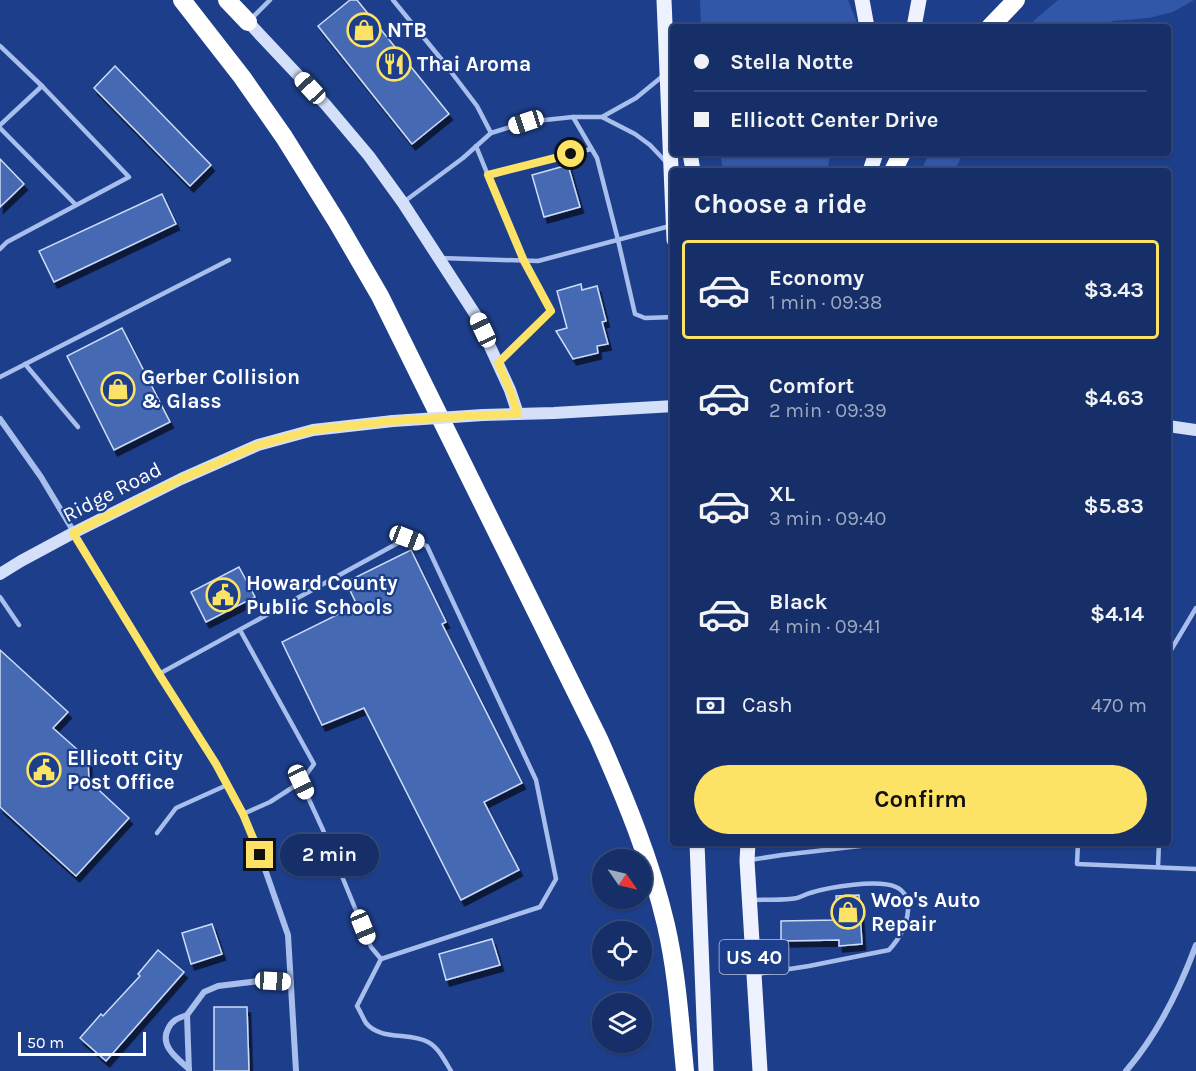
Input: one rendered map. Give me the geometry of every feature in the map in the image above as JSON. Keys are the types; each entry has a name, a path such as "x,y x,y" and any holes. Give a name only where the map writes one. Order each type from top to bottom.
{"highway":[{"path":"182,0 242,77 284,137 380,296 600,739 650,866 666,925 676,983 685,1071"},
{"path":"227,0 248,22"},
{"path":"993,24 1016,0"}],"main road":[{"path":"665,0 670,28"},
{"path":"665,0 670,148"},
{"path":"862,0 866,24"},
{"path":"915,24 919,0"},
{"path":"670,156 671,166"},
{"name":"US 40","path":"697,846 706,1071"},
{"name":"US 40","path":"747,846 760,1071"}],"street":[{"path":"248,22 326,105 369,156 403,203 475,314 510,390 518,414"},
{"name":"Ridge Road","path":"0,574 73,533 181,479 258,445 313,430 393,421 483,415 670,406"},
{"path":"0,419 41,477 73,533 216,764 243,814 288,935 296,1071"},
{"path":"1171,426 1196,430"},
{"path":"1126,1071 1163,1020 1186,973 1196,945"},
{"path":"189,1070 166,1046 165,1035 176,1018 187,1015 204,992 218,986 259,981 291,982"},
{"path":"187,1015 189,1070"}],"lane":[{"path":"248,22 270,0"},
{"path":"393,0 477,106 491,133"},
{"path":"0,46 42,86 129,177 7,242 0,249"},
{"path":"602,117 636,98 666,74"},
{"path":"42,86 0,127 76,205"},
{"path":"573,117 597,158 635,314 645,318 670,317"},
{"path":"403,203 463,158 491,133 526,122 573,117 602,117 635,134 671,166"},
{"path":"476,146 524,261 551,311 498,363"},
{"path":"488,175 591,149"},
{"path":"439,258 538,261 670,226"},
{"path":"0,377 229,260"},
{"path":"25,364 78,427"},
{"path":"159,674 407,538 427,546 536,780 556,879 540,907 381,959 357,1006 367,1024 381,1033 417,1038 429,1043 452,1071"},
{"path":"0,597 19,625"},
{"path":"1171,651 1196,608"},
{"path":"240,630 314,764 301,782 270,802 243,814"},
{"path":"301,782 324,830 371,947 381,959"},
{"path":"157,833 176,807 227,785"},
{"path":"747,861 860,846"},
{"path":"1078,846 1077,864 1196,869"},
{"path":"1158,867 1159,846"},
{"path":"750,900 796,898 852,885 886,884 903,892 909,905 908,918 902,933 889,950 755,974"}],"shaded area":[{"path":"700,0 848,0 858,24 701,24"},
{"path":"1058,0 1194,0 1173,12 1106,24 1031,24"},
{"path":"720,156 830,156 828,168 722,168"},
{"path":"928,156 962,156 956,168 922,168"}],"building":[{"path":"350,0 357,0 449,114 412,144 318,26"},
{"path":"115,66 211,165 190,186 94,88"},
{"path":"0,159 24,184 0,207"},
{"path":"568,165 580,207 544,217 532,175"},
{"path":"162,194 176,224 54,282 39,251"},
{"path":"581,284 582,290 597,286 606,321 602,322 608,344 597,346 598,353 573,359 556,331 567,328 557,291"},
{"name":"Gerber Collision & Glass","path":"122,328 170,422 114,450 67,356"},
{"path":"411,550 446,622 442,624 522,783 484,802 519,870 461,900 364,708 322,725 282,642 357,605 346,582"},
{"name":"Howard County Public Schools","path":"239,567 255,597 206,622 191,592"},
{"name":"Ellicott City Post Office","path":"0,650 68,712 53,728 88,759 89,781 129,818 76,876 0,807"},
{"path":"859,895 862,944 839,946 839,940 781,941 781,921 837,920 836,896"},
{"path":"212,924 222,954 191,964 182,933"},
{"path":"492,939 500,965 446,980 439,954"},
{"path":"158,950 184,972 106,1061 80,1038 140,976 138,974"},
{"path":"214,1007 247,1007 249,1071 214,1071"}],"place":[{"name":"NTB","path":"364,30"},
{"name":"Thai Aroma","path":"394,64"},
{"name":"Gerber Collision & Glass","path":"118,389"},
{"name":"Howard County Public Schools","path":"223,595"},
{"name":"Ellicott City Post Office","path":"44,770"},
{"name":"Woo's Auto Repair","path":"848,912"}],"route":[{"path":"260,855 243,814 216,764 73,533 181,479 258,445 313,430 393,421 518,414 498,363 551,311 524,261 488,175 571,154"}]}
